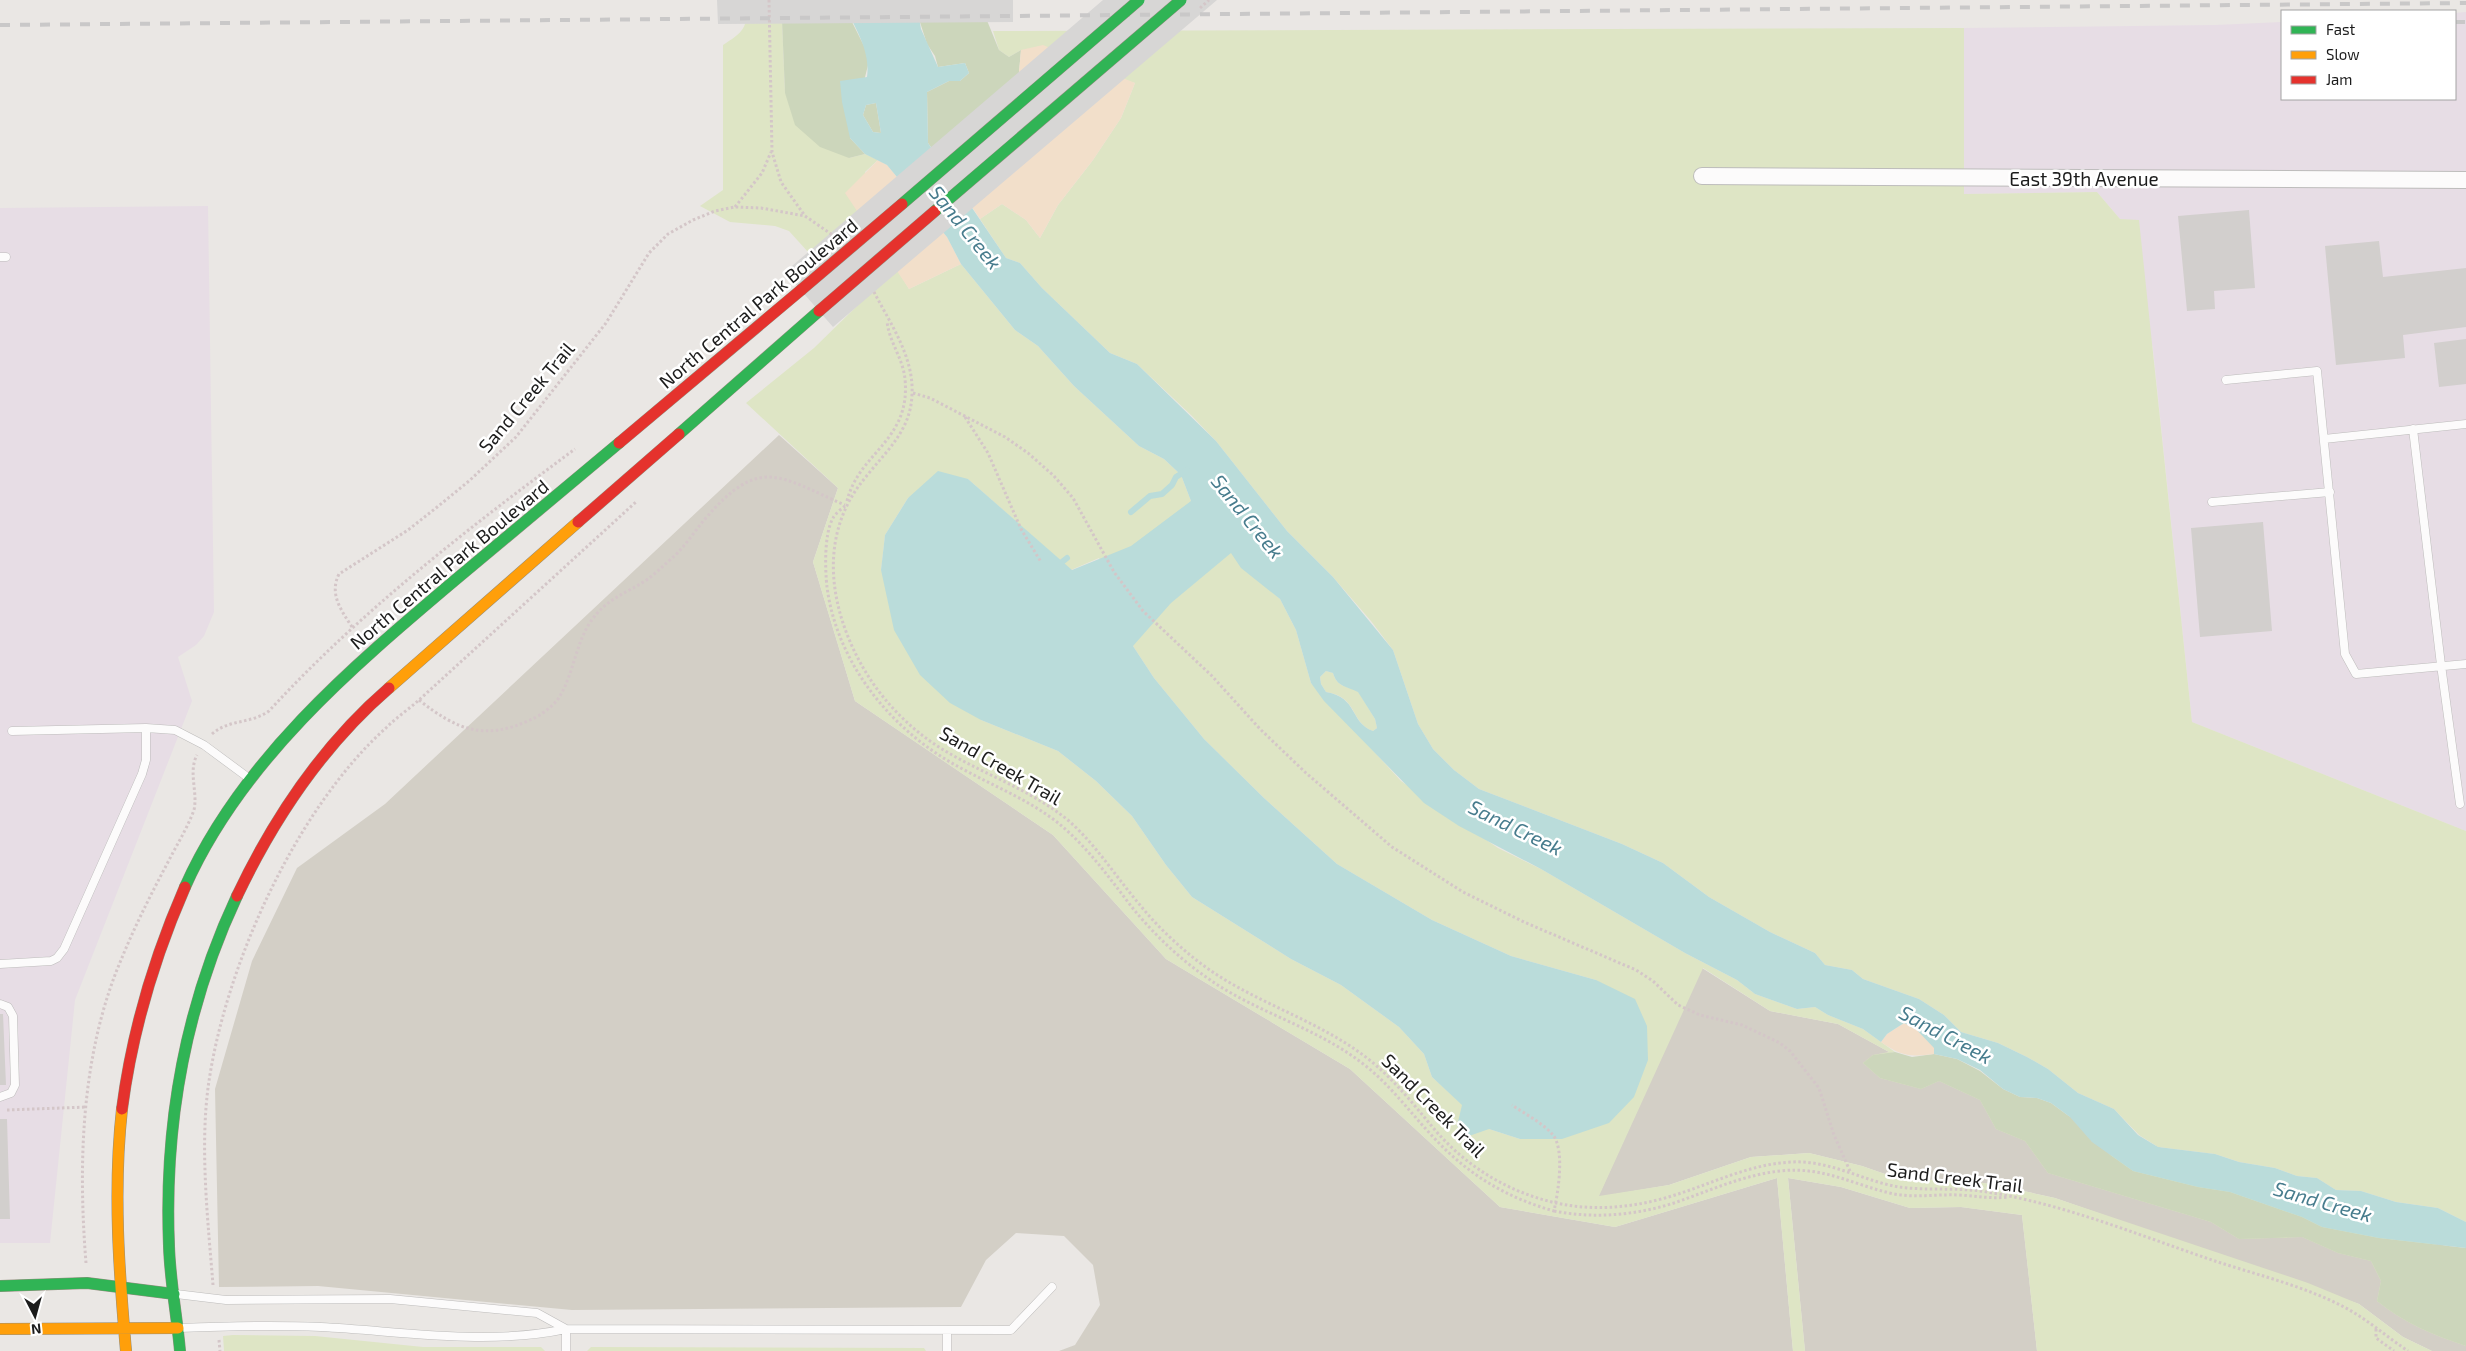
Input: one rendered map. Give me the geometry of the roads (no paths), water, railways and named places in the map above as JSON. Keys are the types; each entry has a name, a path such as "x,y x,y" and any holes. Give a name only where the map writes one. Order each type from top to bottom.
{"main road":[{"name":"North Central Park Boulevard","path":"126,1351 118,1249 119,1145 133,1043 148,988 166,935 207,846 230,808 310,711 366,657 801,290 1140,0"},
{"path":"180,1351 169,1247 170,1164 174,1106 188,1027 220,930 260,851 287,806 317,765 369,705 819,311 1181,0"},
{"path":"0,1286 87,1283 174,1294"},
{"path":"0,1329 178,1328"}],"street":[{"name":"East 39th Avenue","path":"1702,176 2466,180"}],"lane":[{"path":"2226,380 2317,371 2345,654 2356,674 2466,664"},
{"path":"2324,439 2466,424"},
{"path":"2413,429 2441,665 2460,804"},
{"path":"2212,502 2330,492"},
{"path":"12,731 146,728 175,730 190,736 252,780"},
{"path":"0,964 46,962 57,958 64,949 142,774 146,760 146,728"},
{"path":"0,1004 8,1007 13,1016 15,1085 11,1093 0,1097"},
{"path":"178,1328 319,1327 430,1335 534,1336 566,1329 1012,1330 1052,1288"},
{"path":"174,1294 226,1300 390,1299 537,1313 566,1329"},
{"path":"566,1329 566,1351"},
{"path":"946,1351 947,1330"}],"water":[{"name":"Sand Creek","path":"842,0 916,0 921,29 938,67 965,63 969,73 960,81 949,81 927,92 928,143 1006,258 1020,263 1042,288 1110,353 1137,364 1216,441 1287,531 1333,577 1393,650 1418,724 1433,749 1454,770 1479,789 1622,844 1663,863 1709,897 1770,932 1815,953 1825,965 1852,970 1863,979 1919,999 1944,1015 1961,1032 1998,1043 2027,1057 2048,1069 2078,1093 2114,1109 2138,1135 2158,1147 2215,1154 2239,1162 2275,1168 2297,1176 2317,1178 2336,1190 2361,1191 2396,1202 2438,1208 2466,1222 2466,1248 2379,1238 2322,1227 2302,1217 2230,1192 2198,1187 2133,1171 2092,1142 2070,1117 2051,1103 2037,1098 2020,1097 2003,1089 1980,1070 1957,1059 1934,1054 1934,1048 1915,1028 1904,1023 1887,1034 1881,1042 1863,1029 1828,1015 1815,1007 1797,1009 1755,994 1737,980 1685,953 1541,869 1459,826 1424,803 1324,701 1311,683 1296,630 1280,599 1241,568 1231,553 1171,603 1133,646 1154,678 1204,739 1264,798 1337,864 1432,920 1511,956 1596,980 1635,999 1647,1026 1648,1060 1634,1097 1609,1123 1562,1139 1520,1139 1489,1129 1469,1136 1457,1126 1462,1105 1432,1077 1424,1054 1399,1027 1341,985 1291,959 1192,897 1166,865 1132,816 1096,781 1058,751 981,720 950,703 920,675 894,630 881,570 885,535 908,498 938,471 968,479 1072,570 1131,546 1191,501 1181,475 1164,459 1139,446 1074,386 1038,346 1015,330 961,264 947,237 887,165 865,154 850,138 842,102 840,81 867,77 868,67 864,47","holes":["876,103 881,133 873,132 863,115 866,105","1326,671 1333,673 1340,684 1358,692 1375,719 1377,728 1373,731 1365,727 1344,699 1326,692 1321,684 1320,677"]}],"waterway":[{"path":"1131,512 1150,496 1162,494 1172,485 1176,477 1187,470"},
{"path":"1057,566 1067,558"}],"railway":[{"path":"0,25 2466,3"},
{"path":"2456,22 2466,22"}]}
